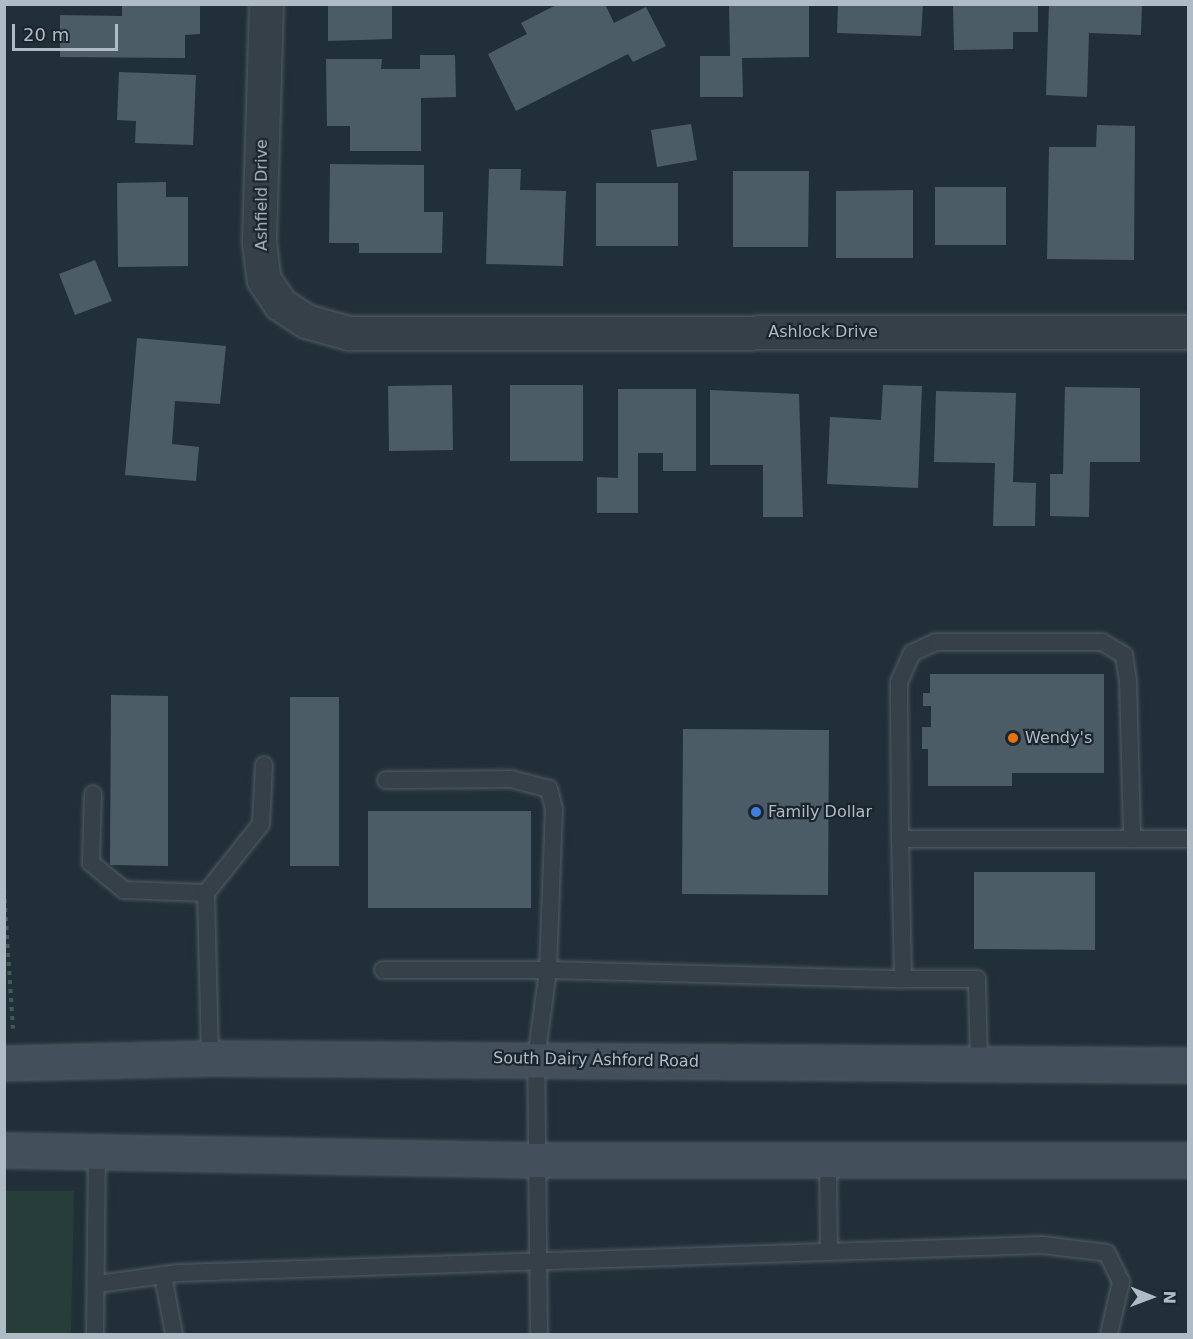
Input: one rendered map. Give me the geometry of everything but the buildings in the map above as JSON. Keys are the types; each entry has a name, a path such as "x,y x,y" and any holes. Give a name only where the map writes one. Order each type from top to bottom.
{"main road":[{"name":"South Dairy Ashford Road","path":"10,1063 210,1058 1188,1065"},
{"path":"4,1150 536,1160 1188,1160"}],"street":[{"name":"Ashfield Drive","path":"266,4 259,242 264,280 280,304 297,315 349,333 458,333"},
{"name":"Ashlock Drive","path":"458,333 1188,332"}],"lane":[{"path":"903,979 899,682 912,653 936,642 1102,642 1124,655 1128,681 1132,839"},
{"path":"210,1058 206,893 261,824 264,765"},
{"path":"386,780 511,779 549,789 554,809 548,970 536,1059 539,1335"},
{"path":"93,794 91,863 124,890 206,893"},
{"path":"900,839 1188,839"},
{"path":"383,970 548,970 977,979 979,1064"},
{"path":"95,1335 98,1284 97,1150"},
{"path":"828,1159 829,1250"},
{"path":"98,1284 163,1275 539,1259 1043,1245 1107,1253 1120,1282 1109,1335"},
{"path":"163,1275 174,1335"}],"path":[{"path":"4,890 10,1063"}],"green space":[{"path":"5,1191 74,1191 71,1334 5,1334"}],"place":[{"name":"Wendy's","path":"1013,738"},
{"name":"Family Dollar","path":"756,812"}]}
